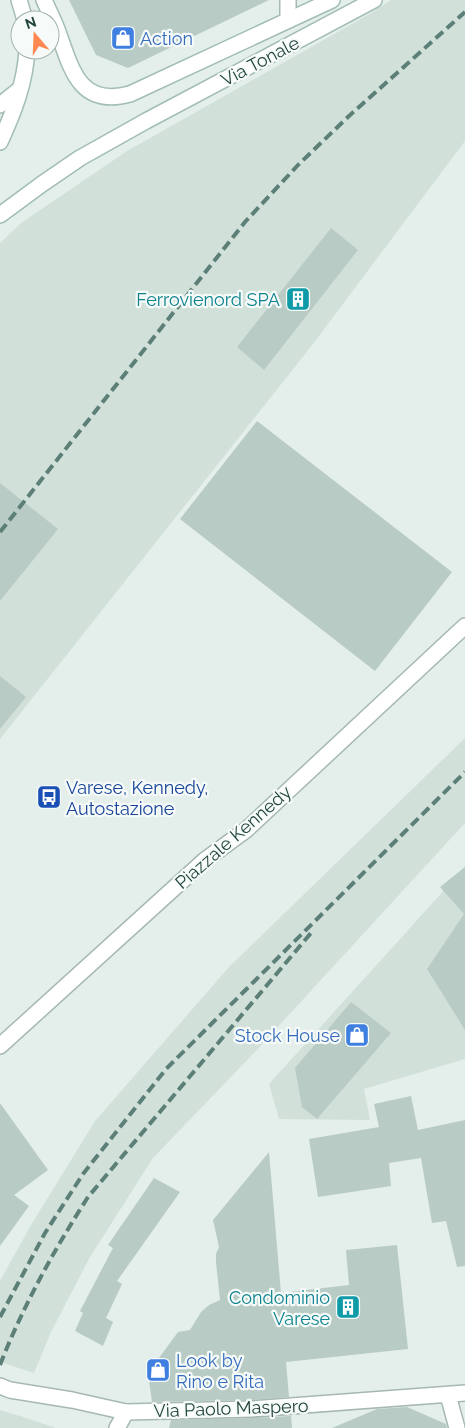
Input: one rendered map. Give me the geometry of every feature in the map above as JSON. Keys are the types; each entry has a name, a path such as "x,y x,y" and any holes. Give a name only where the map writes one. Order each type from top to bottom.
{"street":[{"name":"Via Tonale","path":"44,0 74,76 94,94 106,97 119,97 130,94 332,0"},
{"path":"288,0 288,20"},
{"name":"Via Tonale","path":"0,215 80,158 374,0"},
{"path":"0,142 22,88 26,60"},
{"path":"0,105 22,88"},
{"name":"Piazzale Kennedy","path":"0,1046 205,860 246,830 465,626"},
{"name":"Via Paolo Maspero","path":"0,1386 10,1390 72,1400 126,1412 252,1409 465,1393"},
{"path":"448,1395 457,1428"},
{"path":"117,1428 126,1412"}],"shaded area":[{"path":"391,0 465,0 465,141 313,344 0,739 0,243 21,223 127,151 368,15"},
{"path":"465,738 465,823 253,1054 153,1158 90,1257 51,1332 34,1373 0,1362 0,1281 31,1225 95,1121 229,967"},
{"path":"465,867 465,1059 364,1089 370,1120 279,1119 269,1084"},
{"path":"0,1410 20,1416 56,1428 0,1428"}],"building":[{"path":"69,0 269,0 128,68 96,55"},
{"name":"Ferrovienord SPA","path":"331,228 358,250 264,370 237,347"},
{"path":"257,421 452,572 375,671 180,519"},
{"path":"0,483 58,529 0,601"},
{"path":"0,676 26,697 0,729"},
{"path":"465,867 465,1030 427,969 464,914 440,887"},
{"path":"351,1002 391,1033 317,1119 302,1107 295,1068"},
{"path":"411,1096 418,1130 465,1120 465,1266 457,1267 446,1221 432,1223 421,1158 389,1163 391,1186 318,1197 309,1139 379,1127 374,1104"},
{"path":"0,1103 48,1170 14,1195 29,1206 0,1246"},
{"path":"269,1152 281,1293 349,1285 346,1250 397,1245 408,1349 286,1362 289,1397 252,1400 152,1402 148,1373 178,1332 190,1330 201,1312 209,1305 220,1300 216,1262 216,1254 219,1247 213,1220"},
{"path":"154,1178 180,1192 117,1281 122,1284 106,1318 113,1322 103,1346 75,1331 83,1313 80,1311 113,1248 108,1245"},
{"path":"407,1407 446,1424 447,1428 332,1428 377,1409"},
{"path":"291,1416 292,1428 169,1428 171,1420"}],"railway":[{"path":"0,532 245,222 298,165 349,116 465,12"},
{"path":"0,1317 45,1233 83,1174 166,1069 465,772"},
{"path":"0,1365 40,1279 88,1197 311,933"}],"place":[{"name":"Action","path":"123,38"},
{"name":"Ferrovienord SPA","path":"298,299"},
{"name":"Varese, Kennedy, Autostazione","path":"49,797"},
{"name":"Stock House","path":"357,1035"},
{"name":"Condominio Varese","path":"348,1307"},
{"name":"Look by Rino e Rita","path":"158,1370"}]}
